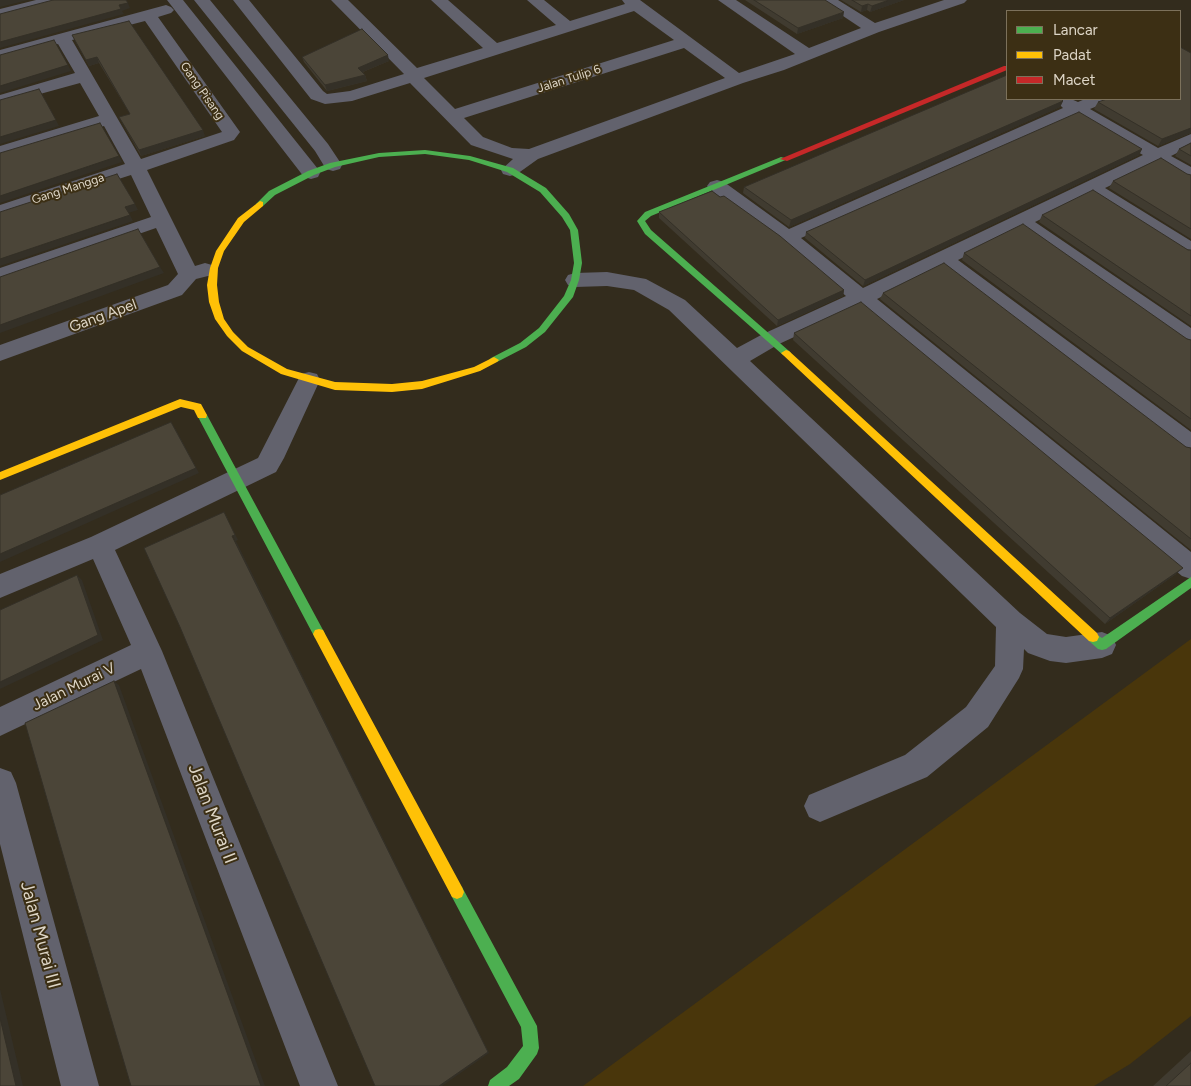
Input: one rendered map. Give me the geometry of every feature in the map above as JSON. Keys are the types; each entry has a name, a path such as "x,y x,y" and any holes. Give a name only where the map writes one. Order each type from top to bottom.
{"street":[{"path":"0,14 36,2 54,0"},
{"path":"202,0 322,148 333,165"},
{"path":"241,0 280,46 317,95 325,99 352,96 415,76 424,71 567,27 633,2 737,79"},
{"path":"339,0 477,141 509,153 531,156"},
{"path":"439,0 494,49"},
{"path":"535,0 567,27"},
{"path":"726,0 807,54"},
{"path":"827,0 874,29"},
{"path":"510,170 531,156 737,79 778,66 874,29 934,3 959,0"},
{"path":"0,55 148,15 178,3 312,173"},
{"name":"Gang Pisang","path":"136,168 228,136 231,132 148,15"},
{"path":"63,38 136,168 161,220 201,271 212,285 214,302 220,318 230,334 262,362 284,372 308,380 344,387 392,388 431,382 477,369 523,345 542,330 568,297 575,280 578,263 574,230 566,216 543,190 510,170 470,158 426,152 379,155 333,165 272,193 240,220 220,251 201,271"},
{"name":"Jalan Tulip 6","path":"452,116 686,42"},
{"path":"247,55 280,46"},
{"path":"1006,69 648,214 641,221 648,232 771,339 1102,645"},
{"path":"0,100 84,76"},
{"path":"1061,100 1191,175"},
{"path":"787,237 1097,100"},
{"path":"0,152 109,119"},
{"path":"734,360 771,339 1021,222 1191,139"},
{"name":"Gang Mangga","path":"0,211 136,168"},
{"path":"717,186 787,237 1191,568"},
{"path":"1091,187 1191,250"},
{"path":"0,276 161,220"},
{"path":"1021,222 1191,339"},
{"path":"943,259 1191,445"},
{"name":"Gang Apel","path":"0,353 174,290 184,281 201,271"},
{"path":"575,280 607,279 639,284 677,305 1010,622 1038,644 1066,650 1102,645 1191,582"},
{"path":"0,586 100,545 267,465 308,380"},
{"path":"0,476 180,403 198,407 528,1026 531,1048 513,1073 496,1086"},
{"name":"Jalan Murai II","path":"100,545 148,651 318,1086"},
{"path":"820,806 916,766 977,718 1009,669 1010,622"},
{"name":"Jalan Murai V","path":"0,722 148,651"},
{"name":"Jalan Murai III","path":"0,783 80,1086"}],"shaded area":[{"path":"1191,639 1191,1016 1130,1064 1094,1086 583,1086"}],"building":[{"path":"53,0 126,0 128,3 119,5 121,9 0,42 0,14"},
{"path":"754,0 825,0 844,12 798,28"},
{"path":"852,0 889,0 872,6 868,4 862,6"},
{"path":"129,21 203,130 139,150 119,117 130,114 97,57 86,60 72,35"},
{"path":"362,29 388,55 358,68 365,75 325,85 302,57"},
{"path":"54,40 68,65 0,86 0,55"},
{"path":"1181,48 1191,53 1191,128 1162,139 1098,102 1104,100 1181,100"},
{"path":"1006,75 1006,100 1063,101 791,220 744,187"},
{"path":"39,89 56,120 0,137 0,100"},
{"path":"1079,112 1142,149 865,280 806,232"},
{"path":"100,123 119,156 0,196 0,153"},
{"path":"1191,143 1191,156 1179,149"},
{"path":"1161,158 1191,175 1191,229 1113,181"},
{"path":"117,174 135,204 125,207 130,215 0,259 0,212"},
{"path":"1093,190 1188,250 1191,250 1191,316 1042,215"},
{"path":"712,191 720,197 724,196 780,236 844,290 778,320 659,212"},
{"path":"1023,224 1191,340 1191,419 964,253"},
{"path":"138,229 160,267 0,325 0,277"},
{"path":"944,263 1186,447 1191,448 1191,539 883,293"},
{"path":"861,302 1183,568 1110,618 794,333"},
{"path":"171,422 196,468 0,554 0,495"},
{"path":"224,512 235,535 232,536 488,1052 439,1086 375,1086 180,627 144,548"},
{"path":"77,575 98,635 0,682 0,610"},
{"path":"114,681 261,1086 131,1086 25,723"},
{"path":"0,1018 16,1086 0,1086"},
{"path":"1191,1063 1191,1086 1166,1086"}],"traffic: fast":[{"path":"425,152 470,158 510,170 543,190 566,216 574,230 578,263 575,280 568,297 542,330 523,345 494,360"},
{"path":"260,204 272,193 311,173 333,165 379,155 425,152"},
{"path":"784,159 648,214 641,221 648,232 786,353"},
{"path":"202,415 319,634"},
{"path":"1093,637 1102,645 1191,582"},
{"path":"457,892 529,1026 531,1048 513,1073 496,1086"}],"traffic: slow":[{"path":"260,204 241,220 220,251 214,268 212,285 214,302 220,319 230,334 245,349 284,372 335,386 392,388 422,385 477,369 494,360"},
{"path":"786,353 1093,637"},
{"path":"0,476 180,403 197,407 202,415"},
{"path":"319,634 457,892"}],"traffic: jam":[{"path":"784,159 1006,68"}]}
